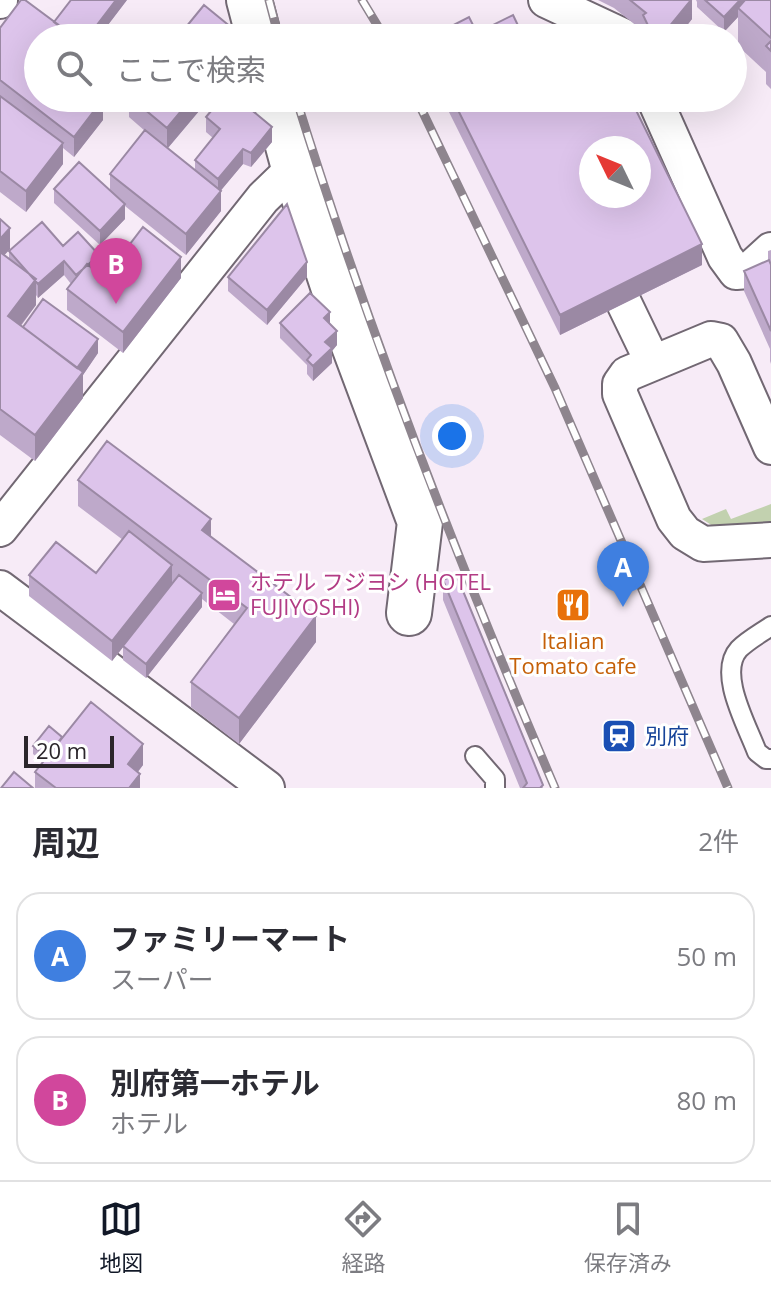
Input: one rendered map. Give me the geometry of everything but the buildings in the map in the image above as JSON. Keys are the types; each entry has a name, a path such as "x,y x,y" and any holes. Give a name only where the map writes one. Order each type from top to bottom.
{"street":[{"path":"249,0 255,24"},
{"path":"546,0 597,24"},
{"path":"279,112 344,319 420,522 409,613"},
{"path":"660,112 725,257 736,272 748,271 771,250"},
{"path":"0,529 263,198 294,168"},
{"path":"624,303 653,363"},
{"path":"771,447 721,341 711,339 627,374 620,384 620,394 674,519 685,533 703,544 771,540"},
{"path":"0,588 267,788"}],"lane":[{"path":"771,626 738,650 730,664 729,677 757,752 771,759"},
{"path":"475,756 495,779 495,788"}],"green space":[{"path":"771,504 771,522 716,528 702,519 726,509 731,519"}],"railway":[{"path":"269,0 275,24"},
{"path":"362,0 377,24"},
{"path":"300,112 416,446 555,788"},
{"path":"423,112 555,388 728,788"}],"place":[{"name":"別府第一ホテル","path":"116,304"},
{"name":"ホテル フジヨシ (HOTEL FUJIYOSHI)","path":"224,595"},
{"name":"Italian Tomato cafe","path":"573,605"},
{"name":"ファミリーマート","path":"623,607"},
{"name":"別府","path":"619,736"}]}
